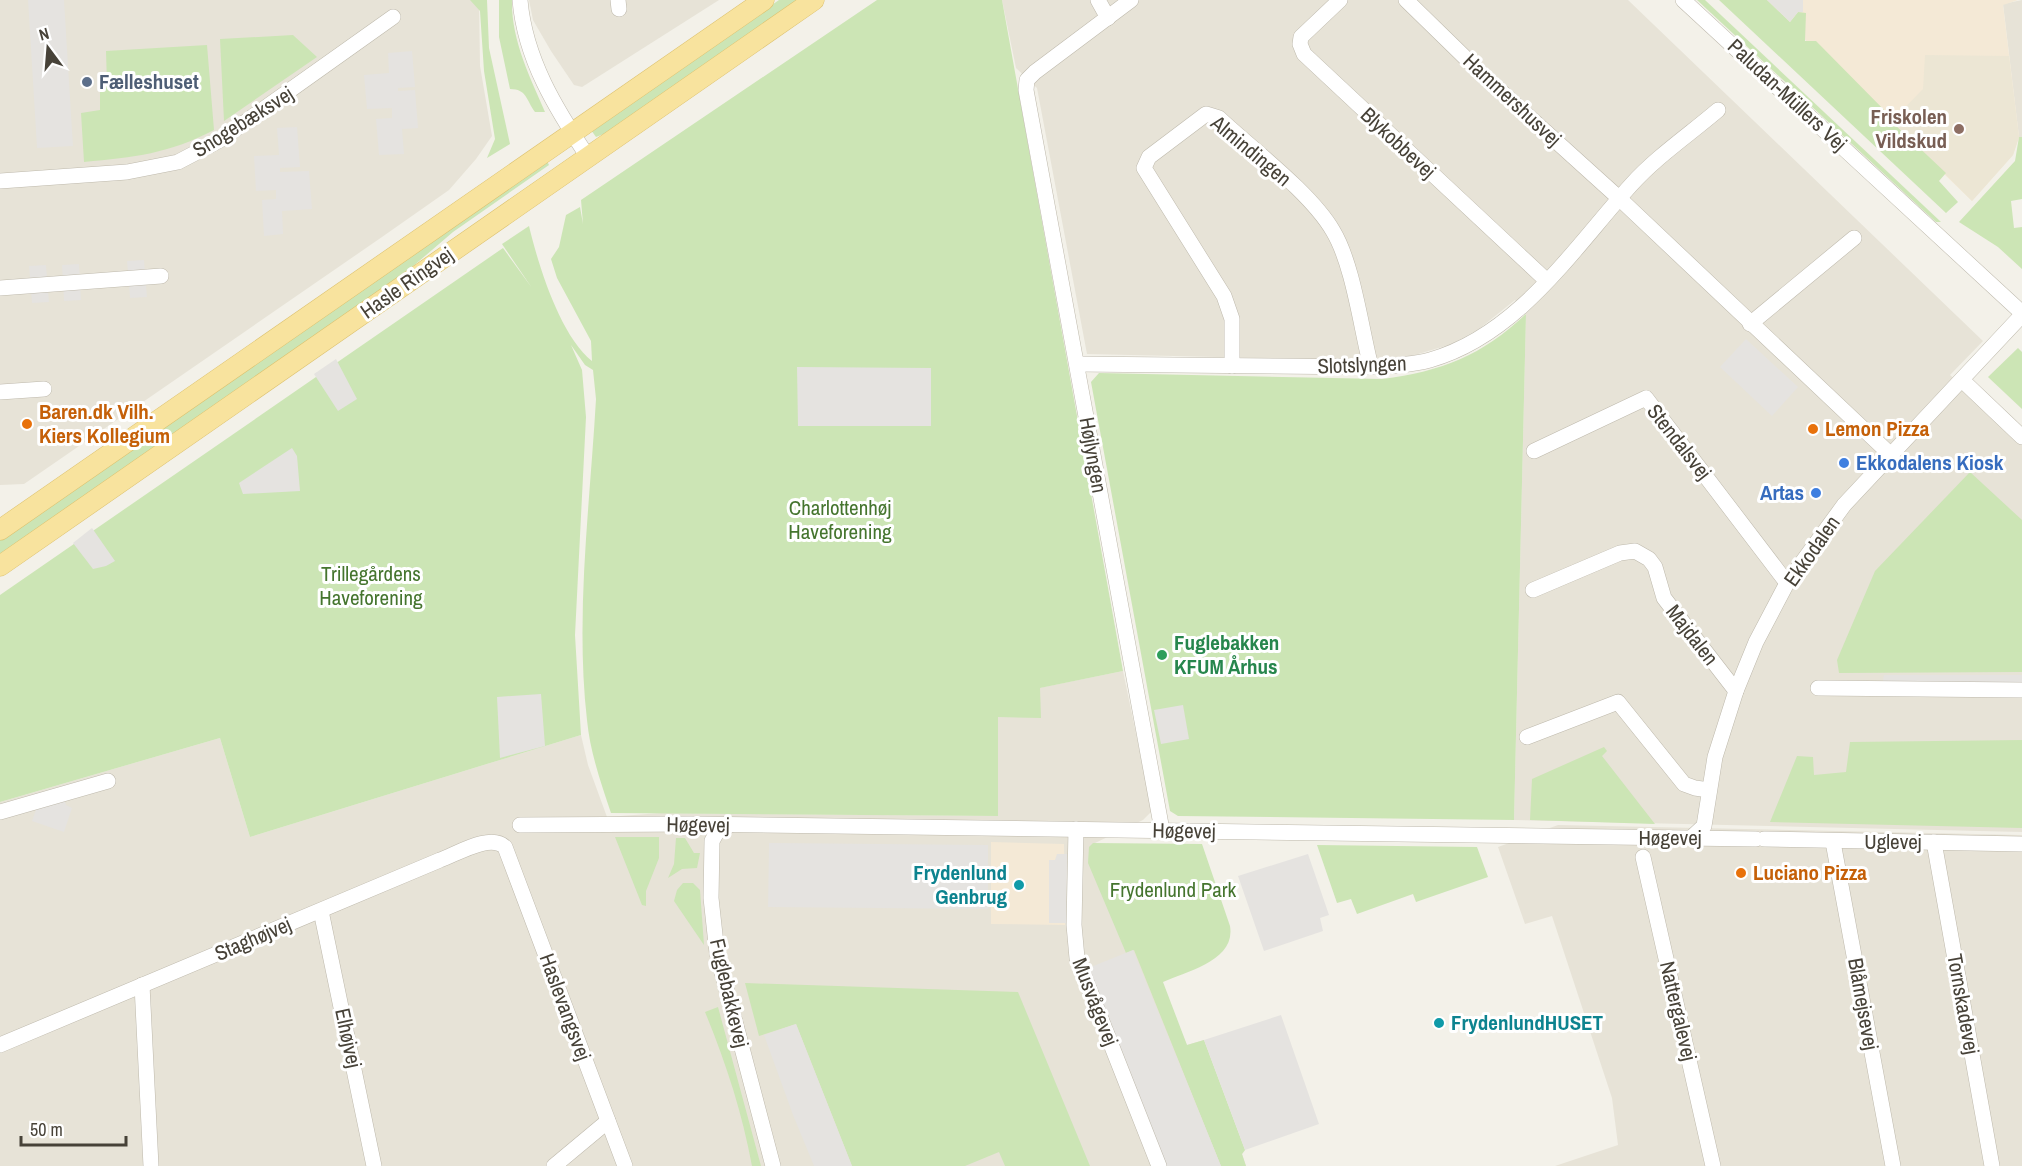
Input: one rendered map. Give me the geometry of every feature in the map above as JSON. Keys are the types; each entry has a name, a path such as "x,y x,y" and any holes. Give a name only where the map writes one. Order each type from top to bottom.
{"main road":[{"name":"Hasle Ringvej","path":"0,530 764,0"},
{"name":"Hasle Ringvej","path":"0,566 814,0"}],"street":[{"path":"520,0 526,40 538,72 588,157"},
{"path":"1098,0 1108,18 1131,0"},
{"name":"Blykobbevej","path":"1340,0 1301,37 1300,44 1304,54 1546,280"},
{"name":"Hammershusvej","path":"1406,0 1485,77 1620,199 1892,456"},
{"name":"Paludan-Müllers Vej","path":"1683,0 2022,314"},
{"name":"Snogebæksvej","path":"0,182 127,172 178,162 220,140 393,17"},
{"name":"Højlyngen","path":"1108,18 1027,80 1026,90 1162,830"},
{"path":"1620,199 1632,183 1718,110"},
{"name":"Almindingen","path":"1232,366 1232,320 1224,296 1144,168 1149,157 1206,114 1219,118 1289,182 1321,214 1333,230 1345,258 1371,367"},
{"name":"Slotslyngen","path":"1077,364 1371,367 1430,360 1473,342 1511,315 1620,199"},
{"path":"1750,324 1854,238"},
{"path":"0,288 160,276"},
{"name":"Ekkodalen","path":"1691,838 1704,826 1715,757 1736,691 1756,642 1787,583 1844,505 2022,314"},
{"path":"1962,380 2022,437"},
{"path":"0,392 44,389"},
{"name":"Stendalsvej","path":"1534,451 1646,398 1787,583"},
{"name":"Majdalen","path":"1533,590 1628,550 1643,554 1655,567 1664,598 1736,691"},
{"path":"1818,688 2022,690"},
{"path":"1527,737 1618,702 1684,784 1709,790"},
{"path":"0,812 108,781"},
{"name":"Høgevej","path":"520,825 730,825 1760,839"},
{"name":"Fuglebakkevej","path":"730,825 717,832 712,841 713,925 723,981 773,1166"},
{"name":"Musvågevej","path":"1076,829 1074,925 1077,958 1159,1166"},
{"name":"Uglevej","path":"1760,839 2022,844"},
{"name":"Staghøjvej","path":"0,1045 489,841 498,842 505,847"},
{"name":"Blåmejsevej","path":"1833,842 1893,1166"},
{"name":"Tornskadevej","path":"1934,842 1992,1166"},
{"name":"Haslevangsvej","path":"505,847 625,1166"},
{"name":"Nattergalevej","path":"1643,857 1713,1166"},
{"name":"Elhøjvej","path":"321,910 374,1166"},
{"path":"142,985 152,1166"},
{"path":"554,1166 608,1121"}],"shaded area":[{"path":"0,0 479,0 480,66 492,136 476,159 449,190 24,484 0,485"},
{"path":"28,0 64,0 73,146 37,148"},
{"path":"529,0 719,0 582,87 574,85 551,51 533,20"},
{"path":"1002,0 1628,0 1983,341 1950,375 2022,444 2022,832 1514,820 1526,314 1515,300 1479,329 1452,344 1408,357 1354,360 1087,354 1037,88 1016,68"},
{"path":"1764,0 2018,0 2003,5 2019,137 2013,155 1972,201"},
{"path":"1767,0 1803,0 1803,12 1798,12 1790,22"},
{"path":"2022,0 2022,137 2019,137 2003,4"},
{"path":"412,51 415,87 398,88 398,91 415,90 418,128 402,129 404,154 379,155 376,119 392,118 392,108 367,109 364,75 389,73 388,53"},
{"name":"Friskolen Vildskud","path":"1925,55 2009,56 2019,137 2013,155 1972,201 1892,121 1923,89"},
{"path":"297,127 300,167 280,168 280,172 309,171 312,209 282,211 283,234 264,236 262,200 276,199 276,190 256,191 254,156 279,155 277,128"},
{"path":"144,260 147,297 130,298 127,261"},
{"path":"79,264 81,300 64,301 62,265"},
{"path":"46,265 49,302 32,303 29,266"},
{"path":"1746,339 1798,387 1772,416 1720,367"},
{"path":"336,359 357,399 338,411 314,374"},
{"path":"797,367 931,368 931,426 798,426"},
{"path":"292,448 297,456 300,491 243,494 239,483"},
{"path":"92,528 115,561 93,569 73,543"},
{"path":"1123,671 1152,811 1143,820 1095,843 1187,1045 1204,1040 1245,1150 1242,1154 1246,1166 0,1166 0,802 220,738 250,837 581,735 588,765 607,817 661,813 998,816 998,717 1040,717 1039,688"},
{"path":"1884,675 2022,675 2022,685 1882,684"},
{"path":"541,694 545,746 500,758 497,697"},
{"path":"1183,705 1189,739 1161,744 1154,710"},
{"path":"64,799 66,805 72,808 64,832 32,821 37,807"},
{"path":"1558,825 2022,835 2022,1166 1555,1166 1618,1145 1612,1098 1552,916 1525,924 1498,847"},
{"path":"991,842 1064,844 1065,925 991,924"},
{"path":"769,843 988,845 988,909 768,907"},
{"path":"1057,854 1067,854 1066,923 1049,923 1049,860 1055,860"},
{"path":"1308,854 1329,915 1320,918 1323,931 1264,951 1238,876"},
{"path":"1133,950 1221,1166 1154,1166 1076,973"},
{"path":"1281,1015 1319,1124 1245,1150 1204,1040"},
{"path":"796,1024 852,1166 814,1166 793,1115 764,1035"}],"green space":[{"path":"470,0 487,0 489,48 510,144 487,158 495,139 484,71 480,11"},
{"path":"499,0 512,0 518,44 545,112 535,112 523,93 510,89 499,37"},
{"path":"779,0 799,0 609,132 596,137 591,130"},
{"name":"Charlottenhøj Haveforening","path":"877,0 1002,0 1123,671 1040,688 1041,718 998,717 998,816 611,813 591,744 587,720 582,640 596,399 593,370 585,365 571,345 582,370 586,417 575,635 581,735 250,837 220,738 0,802 0,595 503,248 532,288 502,244 529,226 544,279 560,317 580,350 592,361 591,341 557,278 551,259 559,247 566,215 580,207 583,224 581,200"},
{"path":"1697,0 1705,0 1941,222 1936,222 1925,212"},
{"path":"1719,0 1767,0 1790,22 1798,12 1806,13 1805,41 1816,41 1894,120 1892,122 1946,173 1939,181 1958,202 1946,213"},
{"path":"293,35 317,57 224,121 220,39"},
{"path":"207,45 214,130 181,144 151,153 84,162 81,113 100,110 100,86 107,84 106,51"},
{"path":"2019,137 2022,137 2022,199 2011,201 2014,228 2022,227 2022,269 1998,247 1959,222 2015,161"},
{"path":"547,161 549,165 453,232 404,274 0,556 0,540"},
{"path":"1526,314 1514,820 1178,816 1170,811 1091,382 1099,373 1382,379 1404,376 1443,366 1477,351"},
{"path":"2018,348 2022,352 2022,409 1988,377"},
{"path":"1970,472 2022,520 2022,672 1839,673 1837,660 1875,571"},
{"path":"2022,740 2022,828 1770,822 1797,756 1813,757 1814,775 1846,772 1850,742"},
{"path":"1604,747 1607,751 1602,756 1655,824 1530,820 1532,779"},
{"path":"615,837 659,837 659,858 646,891 646,906 642,905"},
{"path":"676,838 685,838 694,853 700,853 697,868 682,869 668,878 674,864"},
{"name":"Frydenlund Park","path":"1093,843 1202,844 1230,926 1230,938 1218,956 1196,969 1163,982 1187,1045 1204,1040 1245,1150 1242,1154 1246,1166 1221,1166 1134,950 1126,953 1088,863 1089,847"},
{"path":"1317,845 1477,847 1488,877 1416,902 1413,894 1357,914 1351,899 1337,903"},
{"path":"683,883 693,883 700,890 704,945 674,901 677,890"},
{"path":"745,983 1018,992 1090,1166 1005,1166 999,1152 965,1166 852,1166 796,1024 759,1036"},
{"path":"718,1007 761,1166 752,1166 733,1088 705,1012"}],"place":[{"name":"Fælleshuset","path":"87,82"},
{"name":"Friskolen Vildskud","path":"1959,129"},
{"name":"Baren.dk Vilh. Kiers Kollegium","path":"27,424"},
{"name":"Lemon Pizza","path":"1813,429"},
{"name":"Ekkodalens Kiosk","path":"1844,463"},
{"name":"Artas","path":"1816,493"},
{"name":"Fuglebakken KFUM Århus","path":"1162,655"},
{"name":"Luciano Pizza","path":"1741,873"},
{"name":"Frydenlund Genbrug","path":"1019,885"},
{"name":"FrydenlundHUSET","path":"1439,1023"}],"park label":[{"name":"Trillegårdens Haveforening","path":"371,586"}]}
